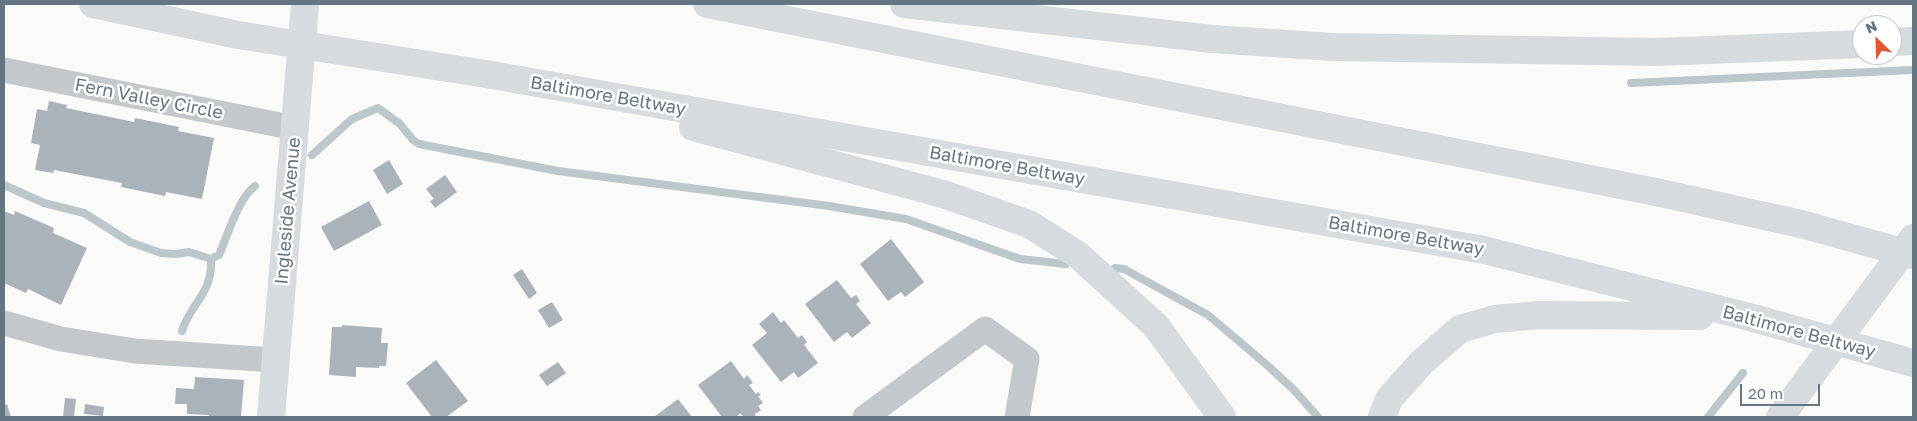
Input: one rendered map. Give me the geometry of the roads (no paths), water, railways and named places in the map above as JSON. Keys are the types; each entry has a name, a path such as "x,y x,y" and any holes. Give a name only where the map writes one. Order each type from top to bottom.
{"main road":[{"name":"Baltimore Beltway","path":"93,4 238,35 486,74 1484,250 1746,316 1913,362"},
{"name":"Ingleside Avenue","path":"272,417 304,4"},
{"path":"707,4 1656,192 1801,224 1913,255"},
{"path":"904,4 1212,39 1306,46 1657,52 1852,44"},
{"path":"486,74 860,170 943,194 1029,224 1078,255 1156,326 1222,417"},
{"path":"1783,416 1913,238"},
{"path":"1382,417 1389,399 1422,362 1460,329 1495,319 1540,315 1746,316"}],"street":[{"name":"Fern Valley Circle","path":"4,70 295,128"},
{"path":"4,323 61,339 135,351 275,360"},
{"path":"865,417 985,329 1027,359 1017,417"}],"waterway":[{"path":"1631,83 1913,70"},
{"path":"312,155 352,119 378,108 400,124 413,140 419,144 558,171 829,206 906,219 1020,259 1066,264"},
{"path":"4,185 44,203 84,213 130,242 161,253 189,252 211,259 219,255 239,208 249,191 255,186"},
{"path":"182,331 190,313 205,290 211,271 211,259"},
{"path":"1115,268 1124,269 1208,315 1294,390 1318,417"},
{"path":"1708,417 1743,373"}]}
